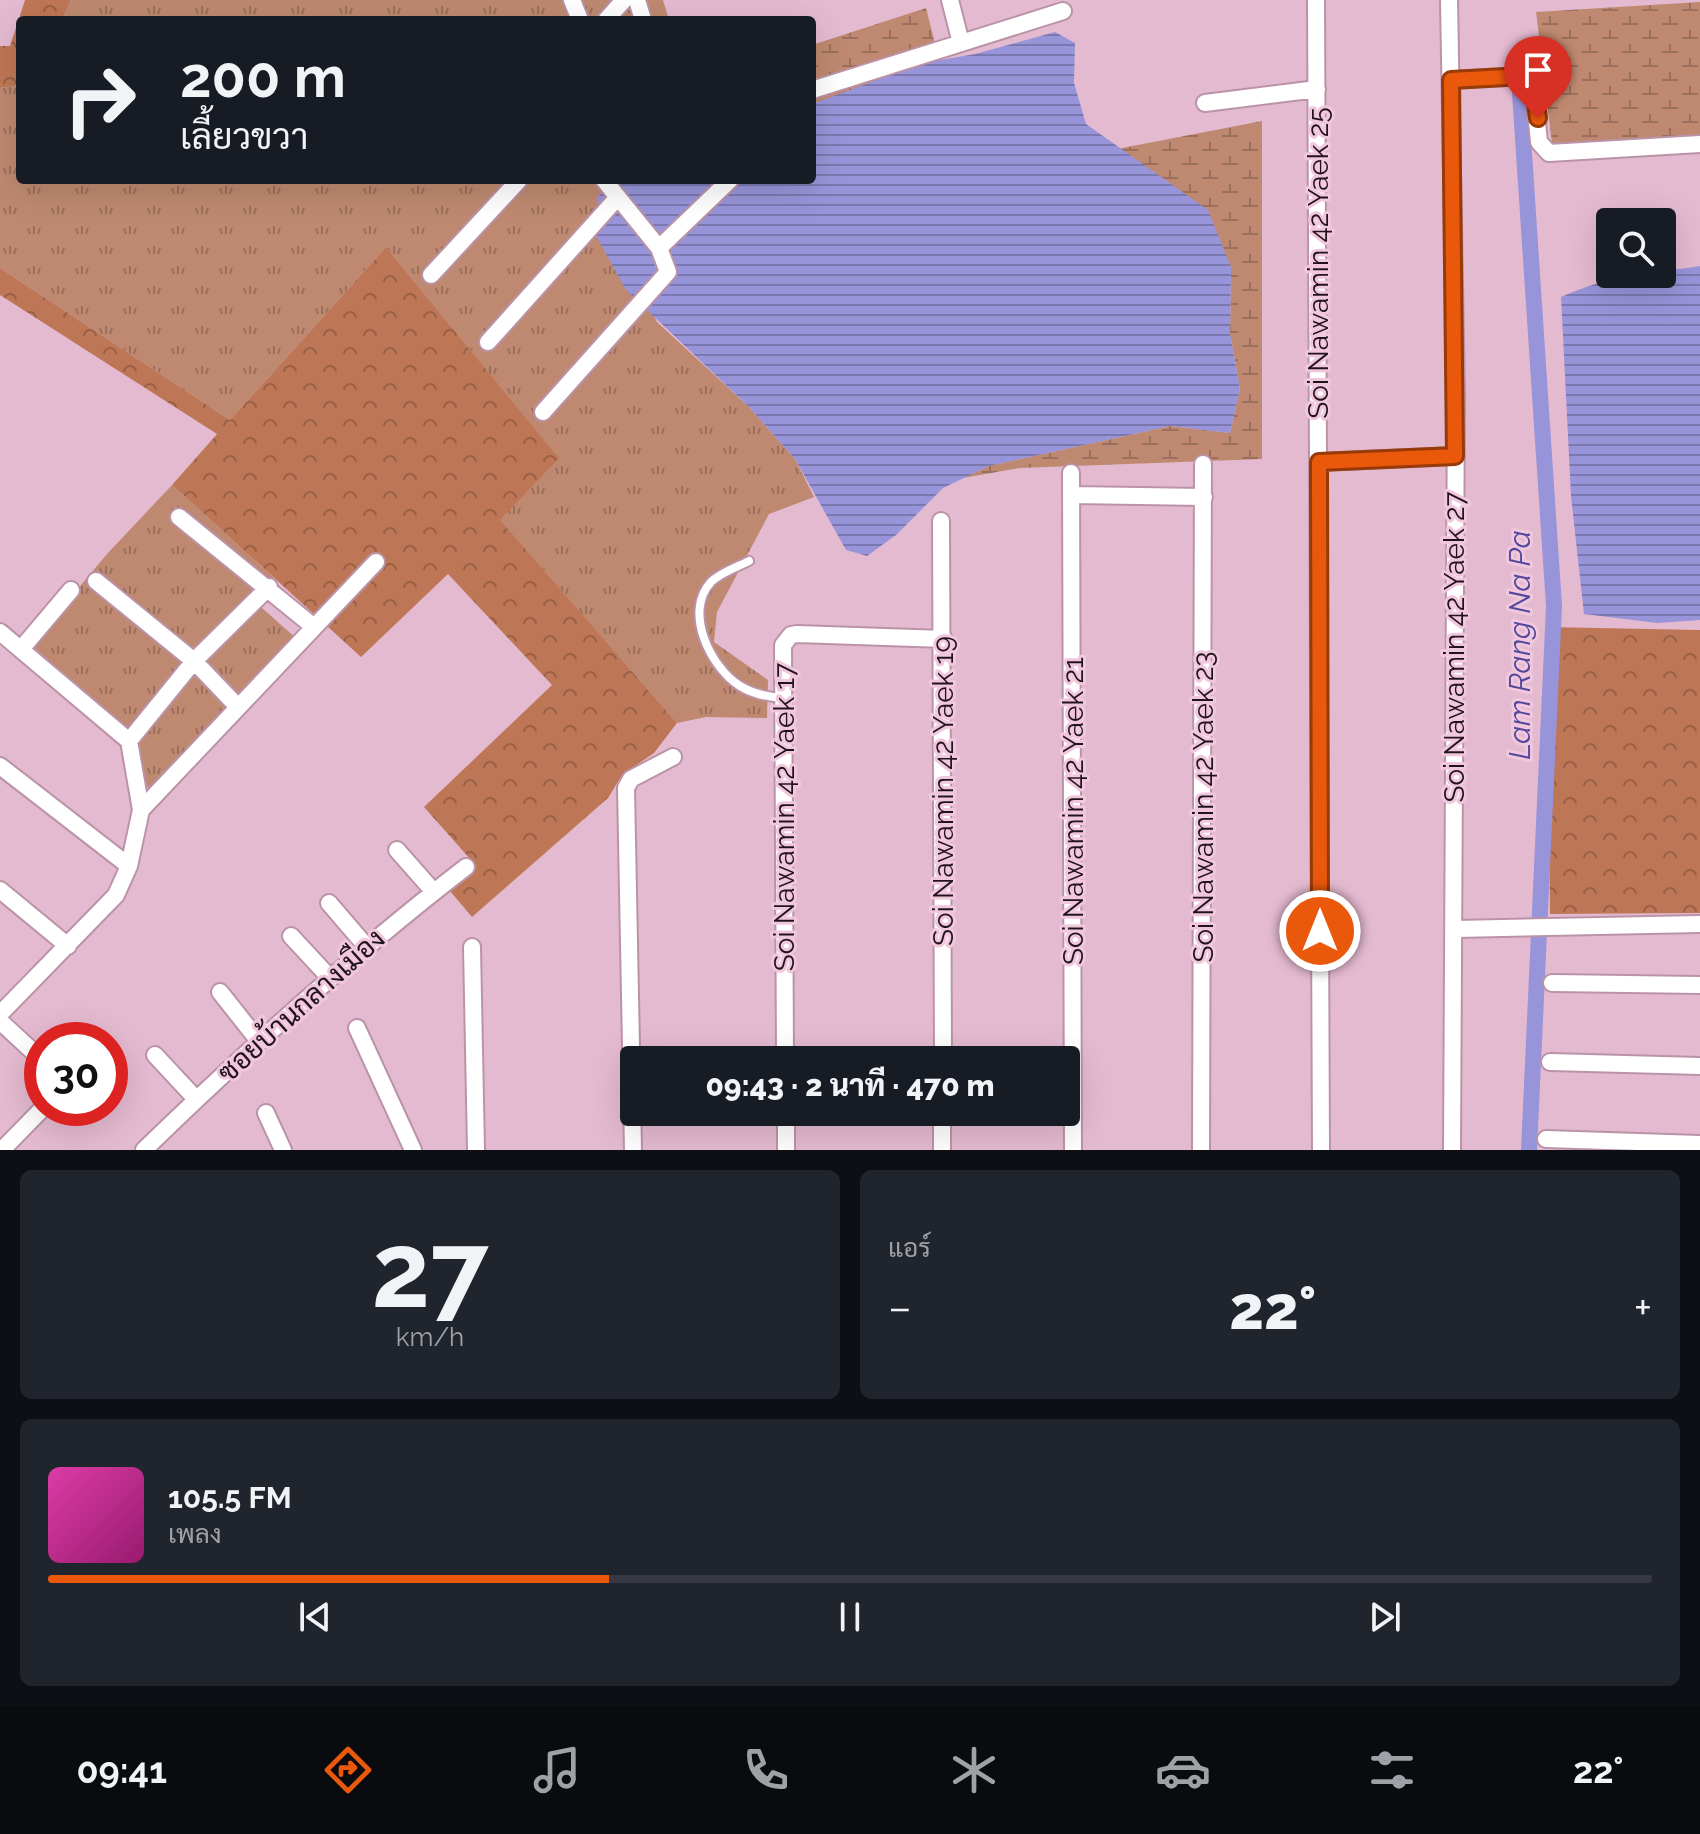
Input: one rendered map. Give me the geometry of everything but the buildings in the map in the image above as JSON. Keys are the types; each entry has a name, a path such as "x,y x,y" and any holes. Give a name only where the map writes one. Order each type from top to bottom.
{"street":[{"path":"612,16 624,0"},
{"path":"950,0 961,43"},
{"name":"Soi Nawamin 42 Yaek 25","path":"1316,0 1321,1150"},
{"name":"Soi Nawamin 42 Yaek 27","path":"1449,0 1455,456 1452,1150"},
{"path":"816,89 1063,11"},
{"path":"1451,80 1524,76 1533,82 1539,142 1549,153 1700,144"},
{"path":"1205,103 1317,89"},
{"path":"431,275 515,184"},
{"path":"543,412 668,272 659,248 607,184"},
{"path":"659,248 726,184"},
{"path":"488,342 618,197"},
{"path":"1319,462 1455,456"},
{"name":"Soi Nawamin 42 Yaek 23","path":"1201,1150 1203,464"},
{"name":"Soi Nawamin 42 Yaek 21","path":"1071,473 1073,1150"},
{"path":"1073,495 1204,497"},
{"path":"179,517 269,587 314,627"},
{"name":"Soi Nawamin 42 Yaek 19","path":"941,521 944,639 943,1046"},
{"path":"141,810 376,562"},
{"path":"96,581 194,661 238,707"},
{"path":"129,741 194,661 269,587"},
{"path":"22,648 71,590"},
{"path":"0,632 129,741 141,810 129,866 116,895 2,1019 24,1042"},
{"name":"Soi Nawamin 42 Yaek 17","path":"785,1046 783,645 791,635 944,639"},
{"path":"633,1150 626,788 631,779 673,757"},
{"path":"0,766 129,866"},
{"path":"397,850 434,892"},
{"name":"ซอยบ้านกลางเมือง","path":"144,1150 258,1040 365,945 466,867"},
{"path":"0,890 68,946"},
{"path":"329,903 365,945"},
{"path":"1455,929 1700,924"},
{"path":"291,936 329,977"},
{"path":"472,947 476,1150"},
{"path":"1552,983 1700,985"},
{"path":"220,992 258,1040"},
{"path":"357,1028 413,1150"},
{"path":"155,1055 196,1099"},
{"path":"1550,1062 1700,1066"},
{"path":"266,1113 283,1150"},
{"path":"3,1146 24,1126"},
{"path":"786,1126 786,1150"},
{"path":"942,1126 942,1150"},
{"path":"1546,1139 1700,1144"}],"lane":[{"path":"749,561 712,581 700,598 703,633 717,665 739,686 762,696 783,698"}],"green space":[{"path":"25,0 71,0 64,16 20,16"},
{"path":"71,0 663,0 668,16 64,16"},
{"path":"1700,2 1700,136 1552,143 1536,12"},
{"path":"926,8 939,60 816,103 816,44"},
{"path":"16,28 16,86 0,88 0,46 10,46"},
{"path":"16,86 16,184 610,184 598,196 657,322 749,407 795,459 814,497 769,514 717,612 714,642 768,680 767,718 706,717 677,723 499,520 558,457 386,247 230,420 0,268 0,88"},
{"path":"1262,121 1262,459 1020,468 963,478 989,466 1170,426 1230,433 1240,388 1230,334 1231,267 1168,182 1117,149"},
{"path":"386,247 559,458 500,520 677,723 654,753 622,775 608,798 472,917 450,891 475,870 471,860 424,807 552,685 448,574 361,657 172,485 217,434 0,295 0,268 230,420"},
{"path":"172,485 274,578 251,598 298,640 149,791 128,731 31,645 107,554"},
{"path":"1547,627 1700,630 1700,913 1550,914"}],"shaded area":[{"path":"1055,32 1075,43 1074,83 1086,124 1208,210 1231,267 1230,334 1240,388 1230,433 1170,426 989,466 943,488 896,535 867,556 846,550 795,459 749,407 626,290 596,236 598,196 610,184 816,184 816,103 923,63 975,54"},
{"path":"1700,266 1700,620 1657,623 1584,614 1571,496 1561,297 1596,284 1596,288 1676,288 1676,269"}],"waterway":[{"name":"Lam Rang Na Pa","path":"1520,93 1554,606 1529,1150"}],"route":[{"path":"1320,931 1319,462 1455,456 1451,80 1524,76 1533,82 1538,118"}]}
